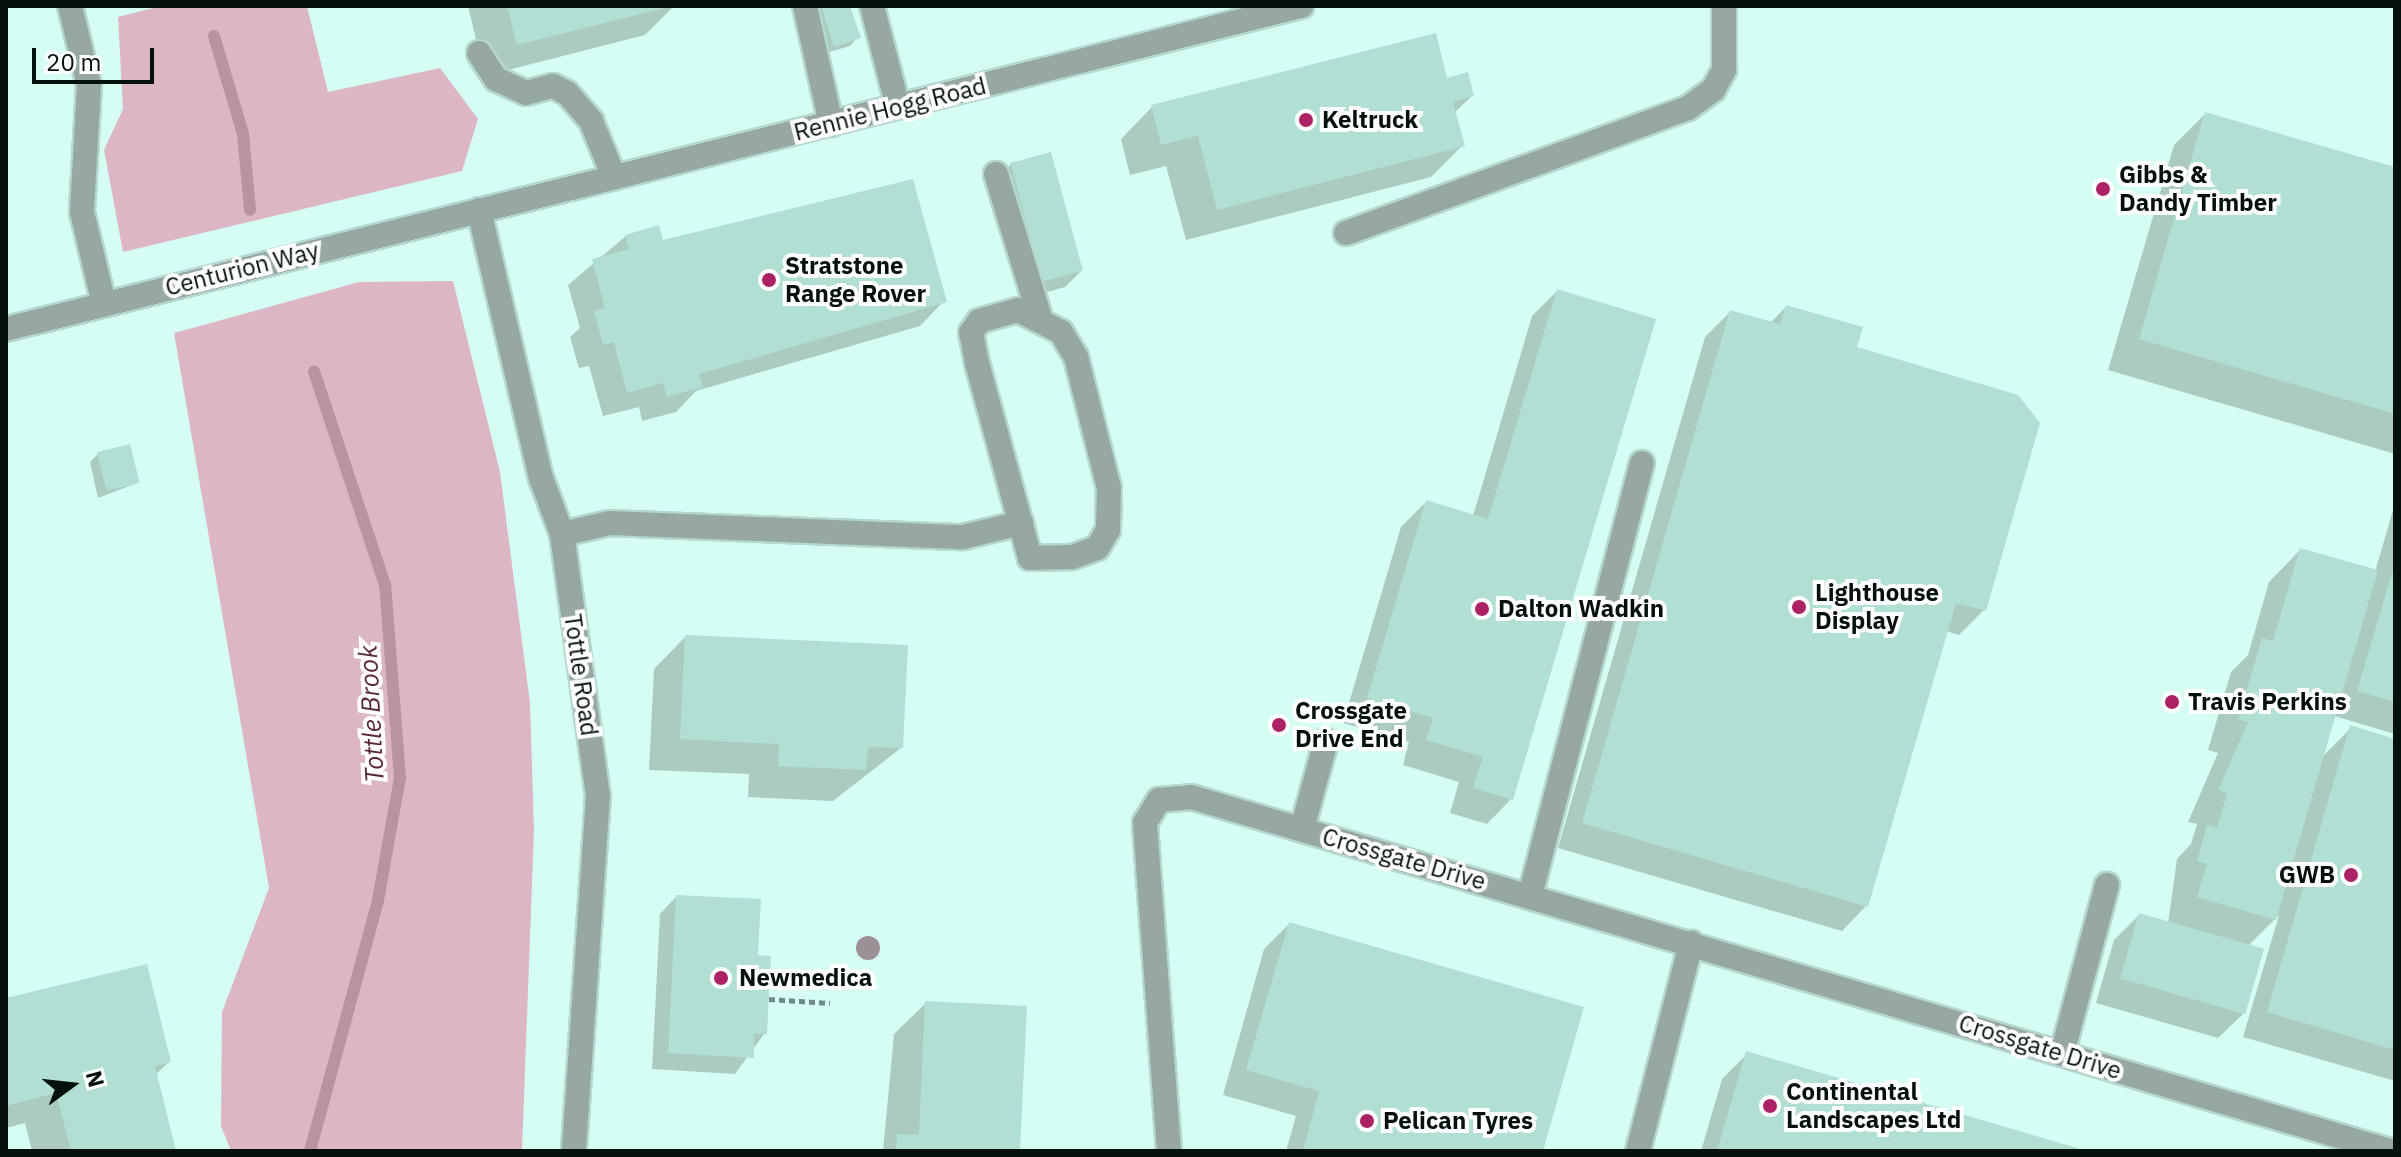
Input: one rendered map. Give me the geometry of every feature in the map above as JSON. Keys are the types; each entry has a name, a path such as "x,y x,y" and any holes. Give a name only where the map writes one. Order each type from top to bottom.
{"street":[{"path":"70,6 89,85 82,212 104,304"},
{"path":"805,6 831,124"},
{"path":"872,6 898,107"},
{"name":"Rennie Hogg Road","path":"479,210 1301,6"},
{"path":"1346,233 1688,108 1713,90 1724,70 1724,6"},
{"path":"479,53 496,79 526,93 553,86 567,93 591,121 614,177"},
{"path":"996,174 1039,315 1076,357 1109,488 1108,530 1097,548 1072,557 1030,558 971,333 997,313 1039,315"},
{"name":"Centurion Way","path":"6,329 479,210"},
{"name":"Tottle Road","path":"479,210 541,478 562,534 598,796 574,1151"},
{"path":"1530,896 1642,463"},
{"path":"562,534 610,523 963,537 1021,523"},
{"name":"Crossgate Drive","path":"1302,829 1326,741"},
{"name":"Crossgate Drive","path":"1169,1151 1145,823 1159,800 1191,797 2390,1151"},
{"path":"2062,1054 2107,885"},
{"path":"1638,1151 1691,943"}],"path":[{"path":"769,999 830,1003"}],"shaded area":[{"path":"161,6 307,6 328,92 440,68 478,119 462,171 123,252 104,150 123,109 118,17"},
{"path":"453,281 500,472 530,703 534,830 522,1151 231,1151 221,1126 222,1012 269,888 174,333 359,282"}],"building":[{"path":"507,6 667,6 668,7 517,45"},
{"path":"821,6 850,6 861,38 834,47"},
{"name":"Keltruck","path":"1436,33 1447,78 1468,72 1474,96 1453,102 1465,146 1217,210 1198,136 1161,145 1151,105"},
{"path":"2205,112 2395,167 2395,414 2139,339"},
{"path":"1051,152 1083,271 1042,282 1010,163"},
{"name":"Stratstone Range Rover","path":"913,179 947,302 699,374 703,387 667,397 663,383 627,393 614,342 603,345 594,311 605,308 592,259 629,249 625,235 659,225 663,240"},
{"name":"Dalton Wadkin","path":"1557,289 1656,319 1513,800 1473,788 1483,757 1426,740 1433,718 1367,698 1426,500 1488,519"},
{"name":"Lighthouse Display","path":"1786,305 1863,327 1857,347 2018,395 2040,423 1986,611 1956,603 1868,907 1582,823 1730,310 1780,324"},
{"path":"130,444 140,483 107,491 97,452"},
{"path":"2300,548 2378,570 2276,920 2197,897 2207,864 2197,861 2207,825 2217,828 2227,793 2218,790 2248,722 2238,719 2262,638 2273,641"},
{"path":"2395,563 2395,702 2357,691"},
{"path":"685,635 908,645 903,748 868,747 866,770 778,766 779,744 680,739"},
{"name":"GWB","path":"2350,725 2395,739 2395,1050 2267,1012"},
{"name":"Newmedica","path":"676,895 761,899 758,955 771,956 767,1034 754,1034 754,1058 668,1053"},
{"path":"2139,913 2264,949 2245,1014 2120,978"},
{"path":"1289,922 1584,1007 1543,1151 1303,1151 1319,1091 1246,1070"},
{"path":"147,964 171,1062 155,1066 176,1151 71,1151 56,1093 6,1106 6,998"},
{"path":"925,1001 1027,1006 1020,1151 896,1151 897,1134 919,1135"},
{"path":"1746,1051 2084,1150 2084,1151 1717,1151"}],"waterway":[{"name":"Tottle Brook","path":"214,36 243,134 250,210"},
{"name":"Tottle Brook","path":"310,1151 378,900 400,778 385,585 314,372"}],"place":[{"name":"Keltruck","path":"1306,120"},
{"name":"Gibbs & Dandy Timber","path":"2103,189"},
{"name":"Stratstone Range Rover","path":"769,280"},
{"name":"Lighthouse Display","path":"1799,607"},
{"name":"Dalton Wadkin","path":"1482,609"},
{"name":"Travis Perkins","path":"2172,702"},
{"name":"Crossgate Drive End","path":"1279,725"},
{"name":"GWB","path":"2351,875"},
{"name":"Newmedica","path":"721,978"},
{"name":"Continental Landscapes Ltd","path":"1770,1106"},
{"name":"Pelican Tyres","path":"1367,1121"}]}
